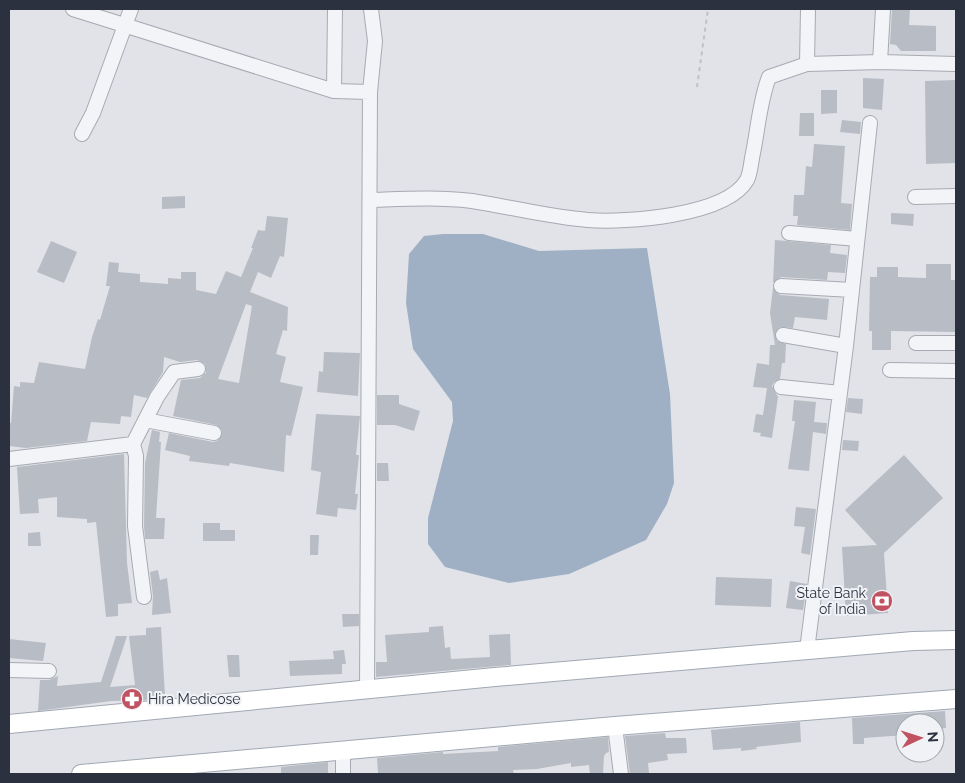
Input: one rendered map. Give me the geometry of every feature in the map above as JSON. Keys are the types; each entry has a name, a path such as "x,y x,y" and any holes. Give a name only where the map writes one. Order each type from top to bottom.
{"main road":[{"path":"9,724 367,689 913,641 956,640"},
{"path":"80,774 343,752 615,726 956,699"}],"street":[{"path":"73,9 334,91 370,92"},
{"path":"82,134 93,113 127,25 131,9"},
{"path":"334,91 335,9"},
{"path":"367,689 370,92 375,41 371,9"},
{"path":"807,64 808,9"},
{"path":"880,62 883,9"},
{"path":"370,200 421,199 471,201 588,220 637,219 702,210 732,197 747,180 758,133 763,93 769,77 807,64 880,62 956,64"},
{"path":"807,650 846,346 870,123"},
{"path":"915,197 956,196"},
{"path":"788,233 858,239"},
{"path":"781,286 852,290"},
{"path":"783,335 846,346"},
{"path":"916,343 956,343"},
{"path":"144,597 135,526 136,456 133,444 174,372 198,368"},
{"path":"890,370 956,371"},
{"path":"781,387 840,393"},
{"path":"145,420 214,433"},
{"path":"9,459 133,444"},
{"path":"9,670 49,671"},
{"path":"615,726 621,774"},
{"path":"343,752 343,774"}],"path":[{"path":"697,87 708,9"}],"water":[{"path":"483,234 539,251 647,248 670,394 674,483 667,504 646,540 569,574 509,583 445,567 428,544 428,518 453,421 452,402 413,349 406,303 409,254 424,236"}],"building":[{"path":"892,9 910,9 909,25 936,26 936,51 901,51 896,45 890,44"},
{"path":"863,78 884,79 882,110 863,108"},
{"path":"956,80 956,163 926,164 925,81"},
{"path":"821,90 837,90 837,113 821,114"},
{"path":"800,113 814,113 814,136 799,136"},
{"path":"842,120 861,122 860,134 840,132"},
{"path":"814,144 845,146 841,203 852,204 850,230 797,225 798,216 793,216 794,195 804,195 806,166 812,167"},
{"path":"185,196 185,208 162,209 162,197"},
{"path":"891,213 914,214 913,226 891,224"},
{"path":"267,216 288,218 284,257 280,256 271,278 258,272 250,292 288,307 287,331 283,330 276,354 286,357 280,382 303,387 291,436 286,435 284,472 230,463 229,466 189,461 190,456 165,450 169,433 213,442 217,441 222,435 222,430 216,425 173,416 181,380 200,378 206,373 205,364 197,360 180,362 164,357 163,372 147,398 134,395 131,417 121,416 120,424 91,422 87,441 26,448 9,446 9,423 11,423 14,386 20,387 20,382 34,383 39,362 85,369 92,337 98,319 100,320 110,286 106,286 109,262 119,263 118,272 140,274 140,282 168,284 168,278 181,279 181,272 196,272 196,290 216,294 226,271 241,277 258,230 265,231","holes":["246,304 252,306 239,383 218,379"]},
{"path":"775,240 831,245 830,253 847,255 845,273 828,272 827,280 781,277 773,283"},
{"path":"51,241 77,252 64,283 37,272"},
{"path":"926,264 951,264 951,280 956,280 956,332 891,331 891,350 872,350 872,331 869,331 870,277 877,277 877,267 898,267 898,277 926,278"},
{"path":"773,288 780,295 829,299 827,320 795,317 793,328 780,327 775,333 777,341 786,344 785,363 782,363 780,379 774,382 772,386 778,397 772,438 760,436 761,433 753,432 756,414 763,415 767,388 753,387 757,363 769,365 770,345 775,345 770,313"},
{"path":"324,352 360,353 358,396 317,392 319,371 323,372"},
{"path":"377,395 399,395 399,404 420,411 414,431 395,425 377,425"},
{"path":"848,398 863,399 862,414 846,412"},
{"path":"794,400 816,402 814,422 827,423 826,434 813,432 809,471 788,469 795,421 792,421"},
{"path":"316,414 360,416 356,455 359,455 355,494 358,494 356,510 338,508 337,517 316,514 321,472 311,470"},
{"path":"152,430 160,432 156,518 165,518 164,539 145,539 145,463"},
{"path":"843,440 859,441 858,451 842,450"},
{"path":"124,454 127,563 132,603 118,604 118,616 106,617 96,522 87,523 87,519 57,517 57,497 38,499 39,513 20,514 17,467"},
{"path":"904,455 943,498 884,553 888,613 846,616 842,547 877,545 845,510"},
{"path":"377,463 388,463 389,481 377,481"},
{"path":"796,507 816,509 810,555 801,553 805,527 794,526"},
{"path":"203,523 220,523 220,530 235,530 235,541 203,541"},
{"path":"40,532 41,546 28,546 28,533"},
{"path":"310,535 319,535 318,555 310,555"},
{"path":"158,570 160,580 167,578 171,613 152,615 153,596 150,572"},
{"path":"716,577 772,579 771,607 715,605"},
{"path":"790,581 807,584 803,610 786,608"},
{"path":"342,614 359,614 359,626 343,627"},
{"path":"443,626 445,648 450,647 451,659 490,657 489,635 510,634 511,665 376,677 376,662 387,662 385,635 429,632 429,627"},
{"path":"161,627 165,696 149,697 149,700 111,701 38,711 40,680 49,680 58,676 57,686 101,682 116,636 127,636 110,687 135,685 129,636 146,635 146,628"},
{"path":"9,639 46,643 43,661 9,658"},
{"path":"344,650 346,664 342,664 342,674 290,676 289,661 334,659 333,651"},
{"path":"227,655 239,655 240,677 229,677"},
{"path":"945,711 946,728 945,713 918,713"},
{"path":"895,715 895,736 864,738 864,744 853,744 852,718"},
{"path":"800,722 801,742 756,747 757,749 741,751 741,748 713,750 711,730"},
{"path":"665,733 666,738 686,738 687,753 667,754 668,760 648,763 649,773 630,774 625,736"},
{"path":"608,737 609,752 604,756 603,774 590,774 589,765 571,767 571,763 537,769 513,770 514,774 378,773 377,758 443,752 443,754 498,751 498,747"},
{"path":"328,762 328,774 281,774 281,767"}],"place":[{"name":"State Bank of India","path":"882,601"},
{"name":"Hira Medicose","path":"132,699"}]}
